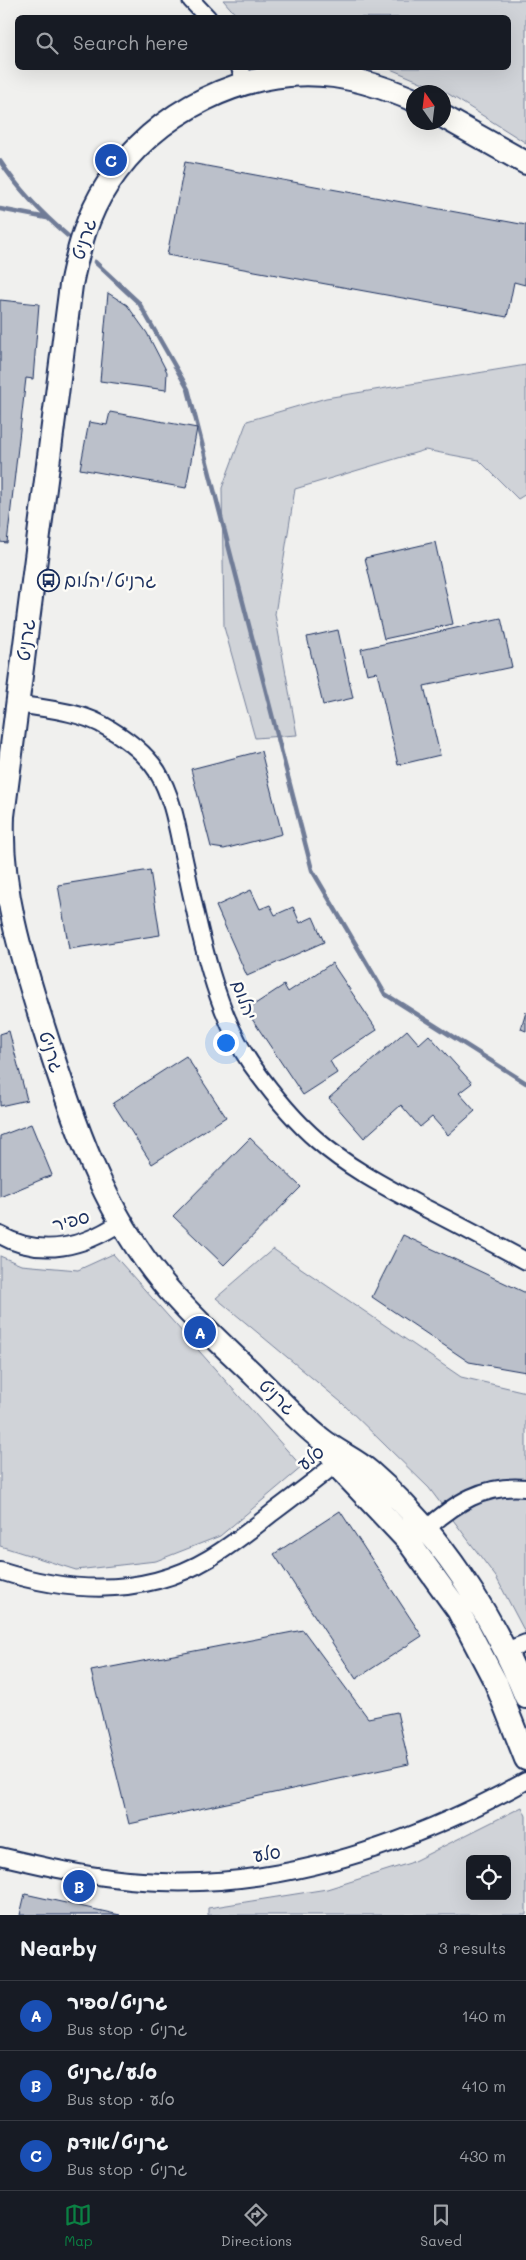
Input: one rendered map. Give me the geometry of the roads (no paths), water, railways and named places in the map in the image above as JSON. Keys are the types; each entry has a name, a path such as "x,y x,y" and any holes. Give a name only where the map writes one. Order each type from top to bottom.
{"street":[{"path":"191,0 205,15"},
{"name":"גרניט","path":"342,1460 178,1301 146,1261 121,1222 91,1161 68,1102 20,953 10,911 4,870 2,830 71,285 84,234 106,187 139,145 161,126 186,109 214,95 243,75 332,76 372,84 406,97"},
{"path":"451,121 526,163"},
{"name":"יהלום","path":"18,704 77,715 99,723 117,733 140,751 156,770 173,811 200,932 234,1032 250,1062 295,1120 325,1147 373,1180 526,1261"},
{"name":"ספיר","path":"0,1235 26,1245 60,1248 92,1239 121,1222"},
{"path":"342,1460 371,1472 425,1530 464,1580 516,1647 526,1697"},
{"path":"342,1460 408,1541 458,1610 489,1666 526,1759"},
{"name":"סלע","path":"0,1571 38,1581 86,1588 120,1587 164,1579 209,1559 232,1544 342,1460"},
{"path":"425,1530 458,1503 475,1494 493,1488 526,1488"},
{"name":"סלע","path":"0,1856 94,1876 143,1881 192,1882 242,1879 292,1871 342,1859 394,1842 446,1821 526,1781"}],"waterway":[{"path":"0,161 31,201 68,236"},
{"path":"0,209 47,218"},
{"path":"95,262 139,303 188,389 312,870 385,994 526,1083"}],"place":[{"name":"גרניט/אודם","path":"111,160"},
{"name":"גרניט/יהלום","path":"48,581"},
{"name":"גרניט/ספיר","path":"200,1332"},
{"name":"סלע/גרניט","path":"79,1886"}]}
